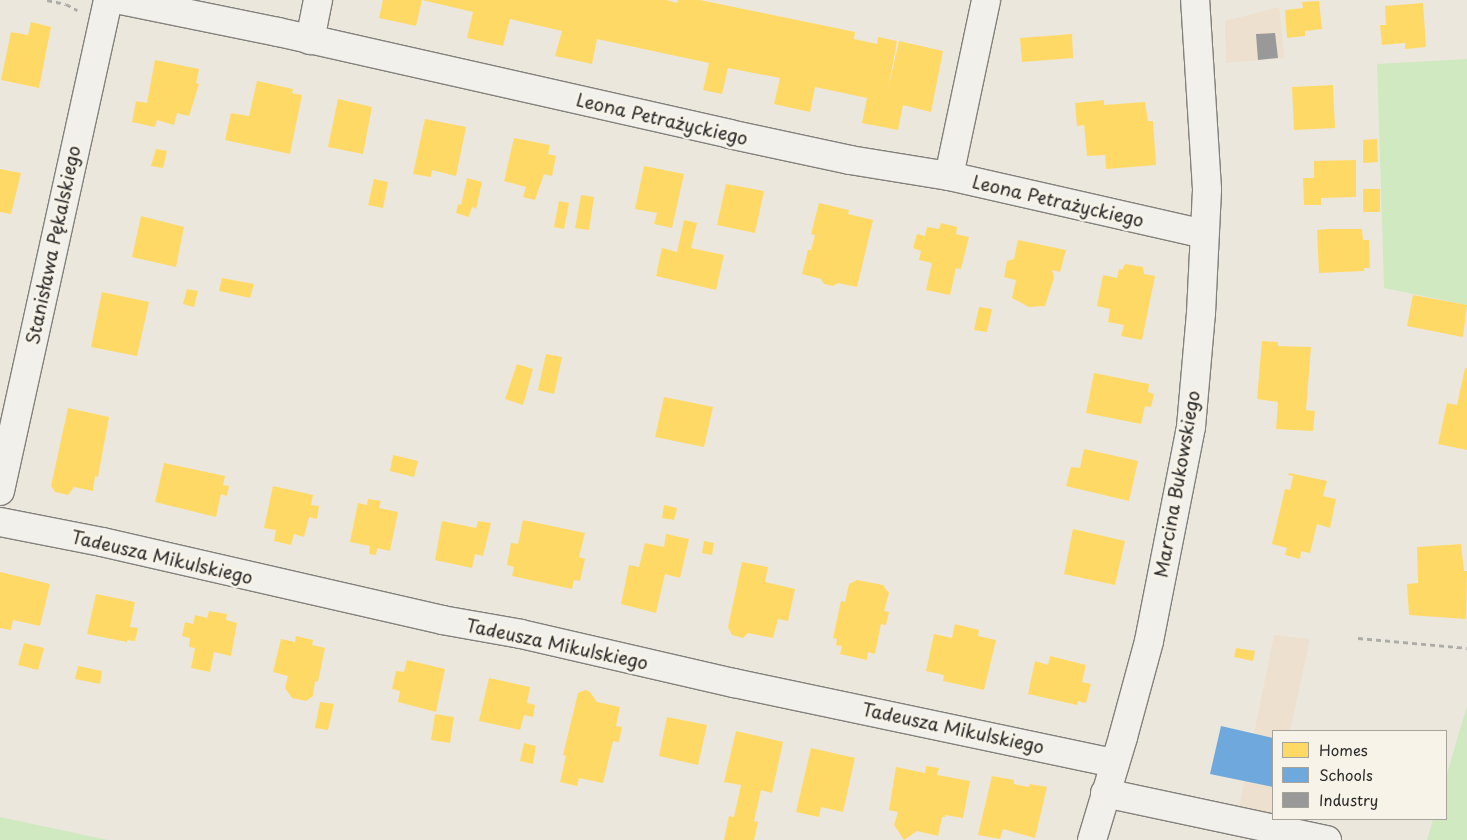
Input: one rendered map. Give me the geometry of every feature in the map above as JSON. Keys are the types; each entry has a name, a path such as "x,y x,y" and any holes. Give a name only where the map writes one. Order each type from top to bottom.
{"street":[{"name":"Stanisława Pękalskiego","path":"0,491 108,0"},
{"name":"Leona Petrażyckiego","path":"121,0 850,160 949,176 1204,234"},
{"path":"310,40 318,0"},
{"path":"949,176 986,0"},
{"name":"Marcina Bukowskiego","path":"1092,840 1148,641 1191,427 1202,313 1207,189 1195,0"},
{"name":"Tadeusza Mikulskiego","path":"0,522 102,542 442,620 521,634 734,683 1115,763"},
{"path":"1105,793 1327,840"}],"path":[{"path":"47,0 66,4 67,0"},
{"path":"1358,638 1467,648"}],"shaded area":[{"path":"1279,7 1284,58 1226,63 1225,21"},
{"path":"1274,635 1310,639 1290,730 1272,730 1272,815 1239,808"}],"green space":[{"path":"1467,59 1467,305 1384,288 1377,64"},
{"path":"1467,706 1467,840 1427,840 1433,820 1447,820 1447,774"},
{"path":"0,817 108,840 0,840"}],"building: Homes":[{"path":"383,0 422,0 416,26 379,18"},
{"path":"422,0 666,0 677,3 678,0 700,0 855,32 854,39 877,44 878,37 897,41 888,89 899,41 943,51 931,112 903,105 898,130 862,123 867,98 815,87 810,112 774,104 780,78 728,68 722,94 703,90 709,63 597,39 592,64 555,56 562,31 510,19 503,46 467,38 473,12"},
{"path":"1319,1 1322,29 1305,31 1305,36 1287,38 1285,10 1303,8 1302,2"},
{"path":"1423,3 1426,47 1405,49 1405,43 1382,45 1380,25 1386,25 1385,6"},
{"path":"31,22 51,27 39,88 1,80 11,32 28,35"},
{"path":"1072,34 1073,58 1022,62 1020,38"},
{"path":"155,60 199,69 196,83 199,84 189,116 177,113 174,125 157,120 155,127 132,122 136,101 147,103"},
{"path":"257,81 293,89 292,93 302,95 290,154 225,140 231,113 249,116"},
{"path":"1333,85 1335,128 1294,130 1292,87"},
{"path":"338,99 372,107 363,154 328,147"},
{"path":"1104,100 1104,105 1145,102 1148,121 1153,121 1156,165 1106,169 1105,155 1087,156 1084,125 1077,126 1075,103"},
{"path":"425,119 466,127 456,176 432,170 431,177 413,174"},
{"path":"514,138 550,145 548,154 556,156 552,176 544,174 535,200 523,197 526,187 504,181"},
{"path":"1377,139 1378,162 1363,163 1363,140"},
{"path":"156,149 167,151 163,168 151,166"},
{"path":"1356,160 1356,197 1321,198 1321,205 1304,205 1303,178 1314,178 1314,161"},
{"path":"644,166 684,174 672,228 654,224 657,213 635,209"},
{"path":"0,169 21,173 11,214 0,212"},
{"path":"467,178 482,182 476,209 472,207 469,217 456,213 458,204 461,205"},
{"path":"374,179 388,182 383,208 368,205"},
{"path":"726,184 764,191 755,233 717,225"},
{"path":"1363,189 1380,189 1380,212 1363,212"},
{"path":"581,195 594,197 589,230 575,228"},
{"path":"559,201 569,203 564,229 554,227"},
{"path":"819,203 849,210 848,214 873,220 857,287 838,283 833,286 824,284 821,279 802,274 808,250 811,250 815,235 811,234"},
{"path":"141,216 184,227 176,267 132,257"},
{"path":"684,220 697,223 691,248 724,255 716,290 656,276 662,248 677,252"},
{"path":"941,223 957,227 956,234 969,237 961,269 956,268 950,295 926,290 932,263 919,260 921,251 913,248 917,234 925,236 927,227 939,229"},
{"path":"1362,229 1363,240 1369,240 1370,268 1364,268 1364,271 1319,273 1317,230"},
{"path":"1018,240 1066,250 1060,272 1052,270 1054,278 1045,306 1029,307 1012,298 1016,280 1004,277 1007,261 1014,259"},
{"path":"1125,264 1143,267 1144,274 1155,276 1142,340 1121,336 1124,325 1108,322 1110,309 1097,306 1103,275 1117,278 1119,269 1122,270"},
{"path":"222,278 254,284 250,298 219,291"},
{"path":"187,289 198,291 194,307 183,304"},
{"path":"102,292 149,302 137,356 91,347"},
{"path":"1413,295 1467,305 1463,337 1407,326"},
{"path":"979,307 992,309 987,332 974,330"},
{"path":"1262,341 1278,342 1278,346 1311,347 1306,410 1315,411 1313,431 1276,429 1278,402 1257,399"},
{"path":"546,354 562,357 554,394 538,390"},
{"path":"517,364 533,369 523,405 505,399"},
{"path":"1465,368 1467,368 1467,450 1438,444 1447,403 1457,405"},
{"path":"1094,373 1149,384 1148,392 1154,394 1151,407 1145,406 1141,424 1086,413"},
{"path":"664,397 713,407 704,447 655,437"},
{"path":"68,408 109,417 98,477 95,476 93,491 74,487 68,495 55,492 51,486"},
{"path":"1084,449 1138,461 1129,501 1066,486 1071,467 1080,468"},
{"path":"393,455 418,461 414,477 390,471"},
{"path":"164,463 225,476 223,485 229,486 227,496 221,494 216,517 155,502"},
{"path":"1289,473 1327,481 1323,496 1336,499 1330,528 1317,524 1310,553 1301,551 1300,559 1285,555 1287,548 1272,544 1285,489 1290,490 1293,476 1288,475"},
{"path":"273,486 313,495 311,505 319,506 317,519 309,517 304,537 294,534 291,545 274,541 276,530 264,528"},
{"path":"368,499 381,501 379,508 398,512 390,551 377,548 376,555 369,554 370,546 350,542 358,503 367,505"},
{"path":"664,505 677,508 674,520 662,518"},
{"path":"523,520 585,533 579,557 585,559 580,581 574,580 572,589 512,576 514,567 507,565 511,543 518,544"},
{"path":"442,521 476,528 478,521 491,523 483,556 475,554 472,568 435,560"},
{"path":"1073,529 1125,541 1115,585 1064,574"},
{"path":"666,534 689,539 680,578 665,574 656,613 621,604 629,565 639,567 645,543 664,547"},
{"path":"704,541 714,543 712,555 702,553"},
{"path":"1461,544 1464,571 1467,571 1466,619 1409,615 1407,584 1418,583 1417,547"},
{"path":"742,562 768,567 765,582 795,589 788,621 778,619 773,638 748,633 743,638 732,635 728,627"},
{"path":"0,572 50,584 40,626 13,620 11,630 0,628"},
{"path":"857,580 883,585 889,593 884,611 889,612 886,625 881,624 875,654 868,652 867,660 840,654 842,646 836,645 837,639 833,638 841,601 845,602 849,584"},
{"path":"96,594 135,602 130,627 138,628 135,641 127,640 127,642 87,634"},
{"path":"209,611 227,614 226,620 237,623 231,656 214,652 210,672 191,668 195,648 189,647 190,638 182,636 185,622 193,624 195,615 207,618"},
{"path":"955,624 979,630 978,636 996,640 984,690 943,681 944,675 926,671 934,634 952,638"},
{"path":"296,636 313,640 312,645 325,648 318,682 315,681 313,696 306,701 292,698 285,688 288,676 273,672 281,639 295,642"},
{"path":"24,643 44,648 38,670 18,665"},
{"path":"1236,648 1255,651 1253,661 1234,657"},
{"path":"1050,656 1086,665 1082,682 1091,684 1086,703 1078,701 1077,705 1028,694 1035,661 1048,665"},
{"path":"407,660 445,669 436,712 398,702 400,691 392,689 396,671 404,672"},
{"path":"78,666 102,671 100,684 75,679"},
{"path":"489,678 530,687 527,703 535,705 533,717 524,715 520,730 479,721"},
{"path":"585,690 590,692 597,702 620,707 616,726 622,727 619,742 613,741 603,783 579,778 577,786 560,782 566,756 563,755 578,693"},
{"path":"320,702 334,704 328,730 315,728"},
{"path":"435,714 454,717 450,743 431,740"},
{"path":"667,717 707,725 698,765 659,756"},
{"path":"736,731 783,742 772,793 761,790 754,821 758,822 754,840 724,840 729,816 734,817 741,785 724,782"},
{"path":"524,743 536,746 533,764 520,761"},
{"path":"811,748 855,758 843,812 821,807 819,817 796,812"},
{"path":"926,766 939,768 937,775 970,781 963,818 945,815 945,817 942,817 938,836 917,831 904,840 894,825 898,812 889,810 896,767 925,773"},
{"path":"992,776 1014,780 1014,784 1029,787 1030,784 1047,787 1035,838 1003,829 1000,839 978,835"}],"building: Schools":[{"path":"1221,726 1272,738 1272,787 1210,774"}],"building: Industry":[{"path":"1275,33 1278,58 1258,60 1256,34"}]}
